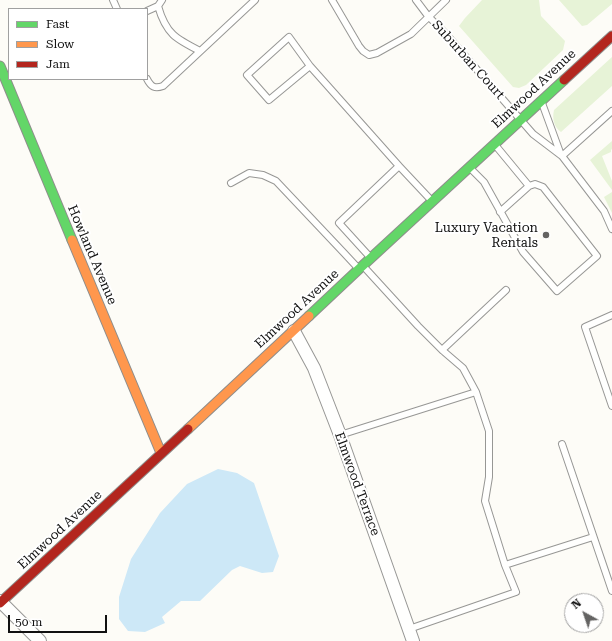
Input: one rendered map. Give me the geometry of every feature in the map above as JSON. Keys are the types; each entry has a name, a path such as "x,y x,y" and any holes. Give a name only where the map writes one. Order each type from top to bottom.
{"main road":[{"name":"Elmwood Avenue","path":"0,602 294,331 360,267 612,36"},
{"name":"Howland Avenue","path":"0,66 161,454"}],"street":[{"name":"Elmwood Terrace","path":"294,331 314,368 340,435 411,638"},
{"path":"0,602 40,641"}],"lane":[{"path":"148,11 158,6 162,0"},
{"path":"148,80 150,85 154,87 158,88 163,86 256,0"},
{"path":"332,0 358,46 369,55 377,53 411,34 446,0"},
{"name":"Suburban Court","path":"416,0 428,16 445,33 533,134 562,156"},
{"path":"158,6 163,21 171,34 200,51"},
{"path":"310,66 269,100 247,75 288,37 310,66 432,202"},
{"path":"540,101 562,156 604,211 612,229"},
{"path":"562,156 612,111"},
{"path":"494,144 528,186"},
{"path":"371,258 339,223 399,166"},
{"path":"470,167 484,182 500,212 523,252 557,291 597,256 543,188 535,184 528,186 500,212"},
{"path":"231,183 249,173 264,175 276,181 344,253 360,267 442,350 463,368 476,392 489,431 489,477 485,502 505,565 516,592 411,638"},
{"path":"442,350 506,290"},
{"path":"612,315 585,327 612,406"},
{"path":"340,435 476,392"},
{"path":"562,444 612,591"},
{"path":"505,565 593,537"}],"green space":[{"path":"482,0 539,0 541,16 565,41 563,50 526,85 519,88 513,87 459,26"},
{"path":"559,0 612,0 612,4 587,25 582,26"},
{"path":"612,57 612,86 561,132 554,122 554,110"},
{"path":"612,141 611,152 602,156 612,181 612,190 590,160"},
{"path":"612,192 612,213 604,197"}],"water":[{"path":"218,469 237,473 254,483 279,556 273,572 262,573 240,566 232,570 200,601 181,601 162,617 165,623 145,632 128,631 119,619 119,597 131,559 160,513 187,484"}],"traffic: fast":[{"path":"0,66 72,240"},
{"path":"309,316 564,80"}],"traffic: slow":[{"path":"72,240 161,453"},
{"path":"188,429 309,316"}],"traffic: jam":[{"path":"564,80 612,36"},
{"path":"0,603 188,429"}],"place":[{"name":"Luxury Vacation Rentals","path":"546,235"}]}
